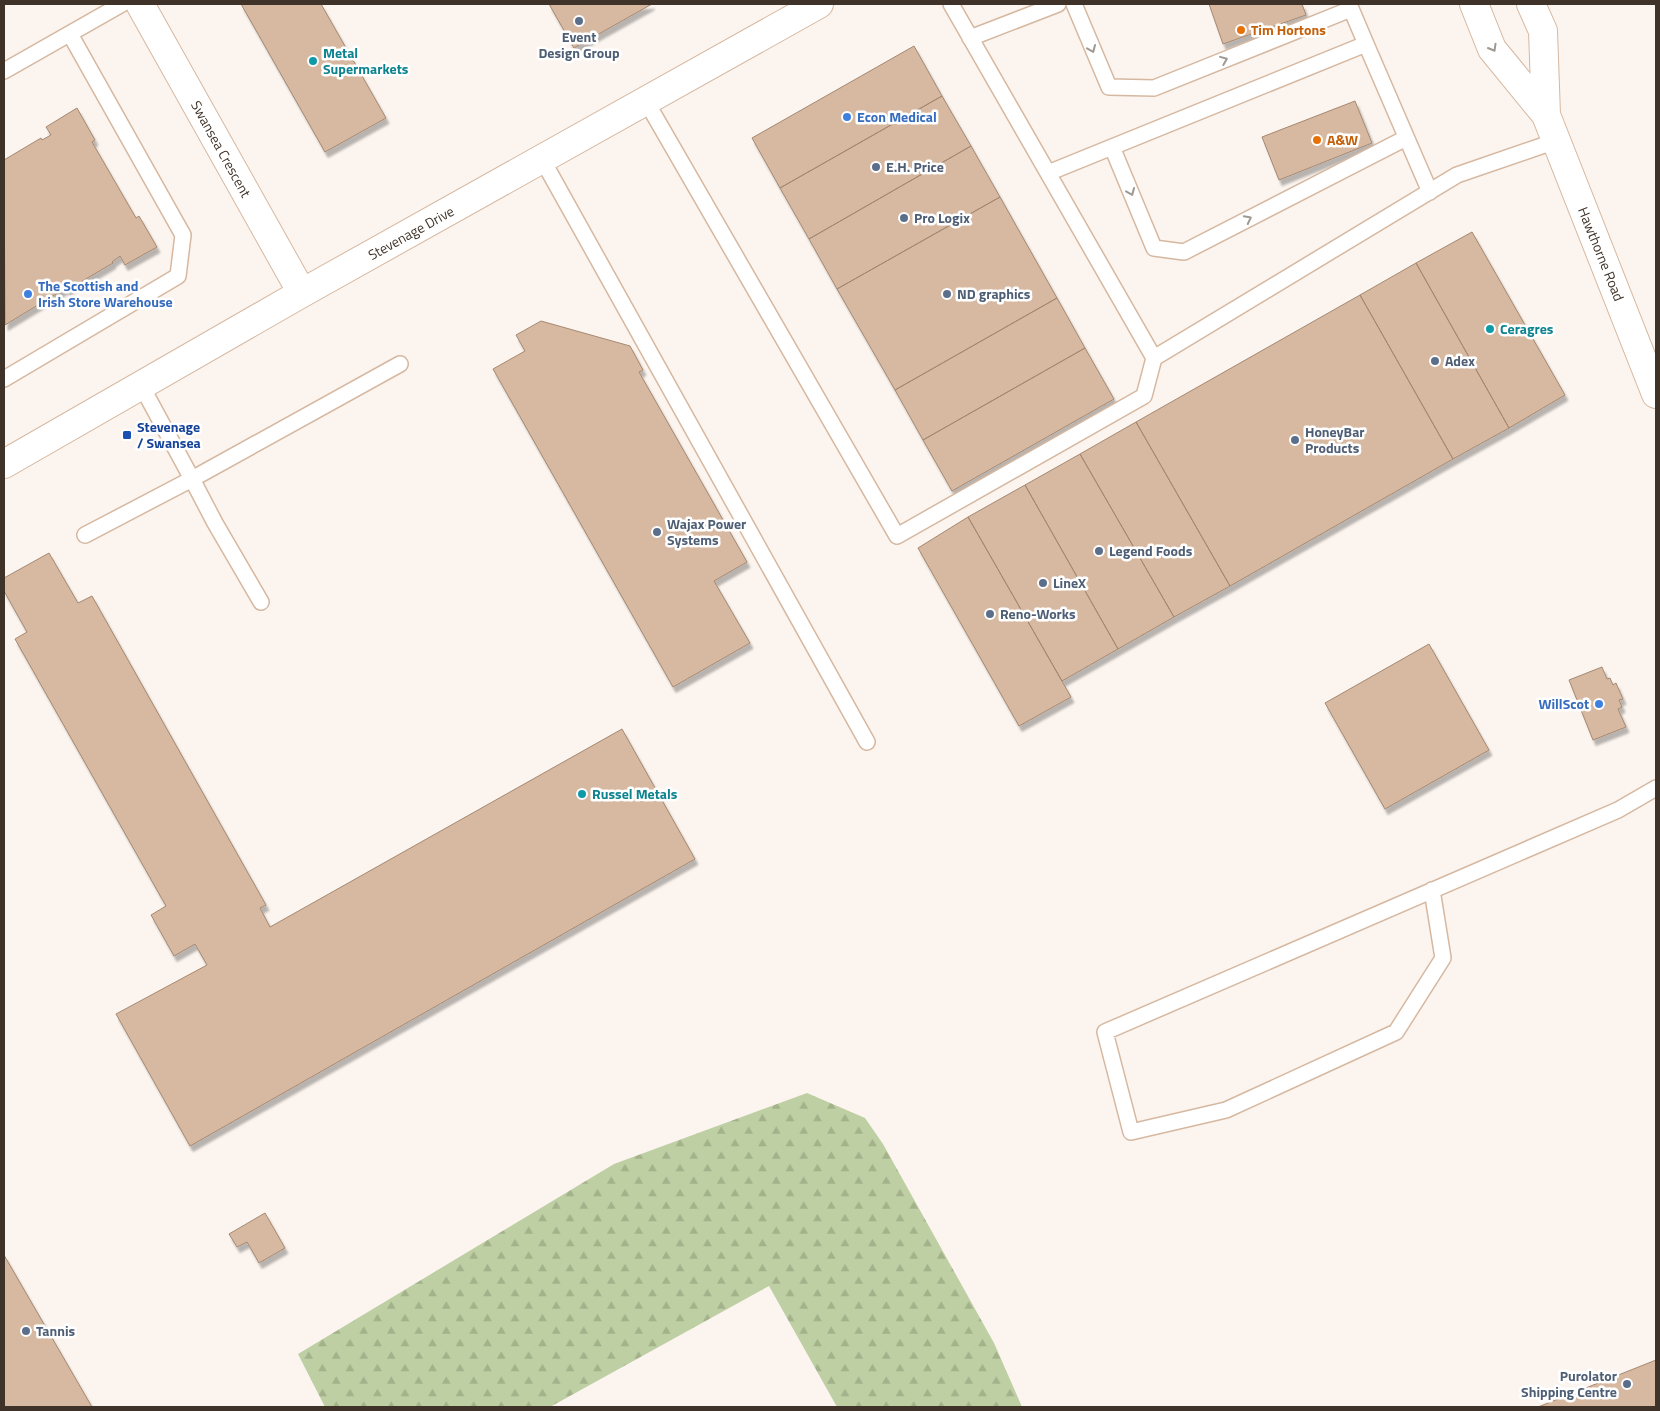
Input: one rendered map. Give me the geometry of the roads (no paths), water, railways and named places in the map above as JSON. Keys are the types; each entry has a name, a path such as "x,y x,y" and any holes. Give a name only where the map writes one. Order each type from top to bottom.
{"street":[{"name":"Swansea Crescent","path":"140,4 302,293"},
{"name":"Stevenage Drive","path":"4,464 302,293 819,4"},
{"name":"Hawthorne Road","path":"1474,4 1492,50 1546,115"},
{"name":"Hawthorne Road","path":"1531,4 1542,31 1546,115 1656,394"}],"lane":[{"path":"4,71 122,4"},
{"path":"951,4 1154,358"},
{"path":"970,38 1058,4"},
{"path":"1074,4 1109,87 1154,88 1350,6 1430,192"},
{"path":"4,379 178,276 183,235 70,34"},
{"path":"1048,173 1366,44"},
{"path":"646,100 897,536 1144,396 1154,358 1457,175 1556,141"},
{"path":"1112,147 1154,248 1184,252 1406,138"},
{"path":"542,159 867,742"},
{"path":"85,536 400,364"},
{"path":"141,385 215,523 261,602"},
{"path":"1432,890 1443,958 1396,1032 1226,1110 1131,1132 1105,1032 1432,890 1618,810 1656,788"}],"place":[{"name":"Event Design Group","path":"579,21"},
{"name":"Tim Hortons","path":"1241,30"},
{"name":"Metal Supermarkets","path":"313,61"},
{"name":"Econ Medical","path":"847,117"},
{"name":"A&W","path":"1317,140"},
{"name":"E.H. Price","path":"876,167"},
{"name":"Pro Logix","path":"904,218"},
{"name":"The Scottish and Irish Store Warehouse","path":"28,294"},
{"name":"ND graphics","path":"947,294"},
{"name":"Ceragres","path":"1490,329"},
{"name":"Adex","path":"1435,361"},
{"name":"Stevenage / Swansea","path":"127,435"},
{"name":"HoneyBar Products","path":"1295,440"},
{"name":"Wajax Power Systems","path":"657,532"},
{"name":"Legend Foods","path":"1099,551"},
{"name":"LineX","path":"1043,583"},
{"name":"Reno-Works","path":"990,614"},
{"name":"WillScot","path":"1599,704"},
{"name":"Russel Metals","path":"582,794"},
{"name":"Tannis","path":"26,1331"},
{"name":"Purolator Shipping Centre","path":"1627,1384"}]}
